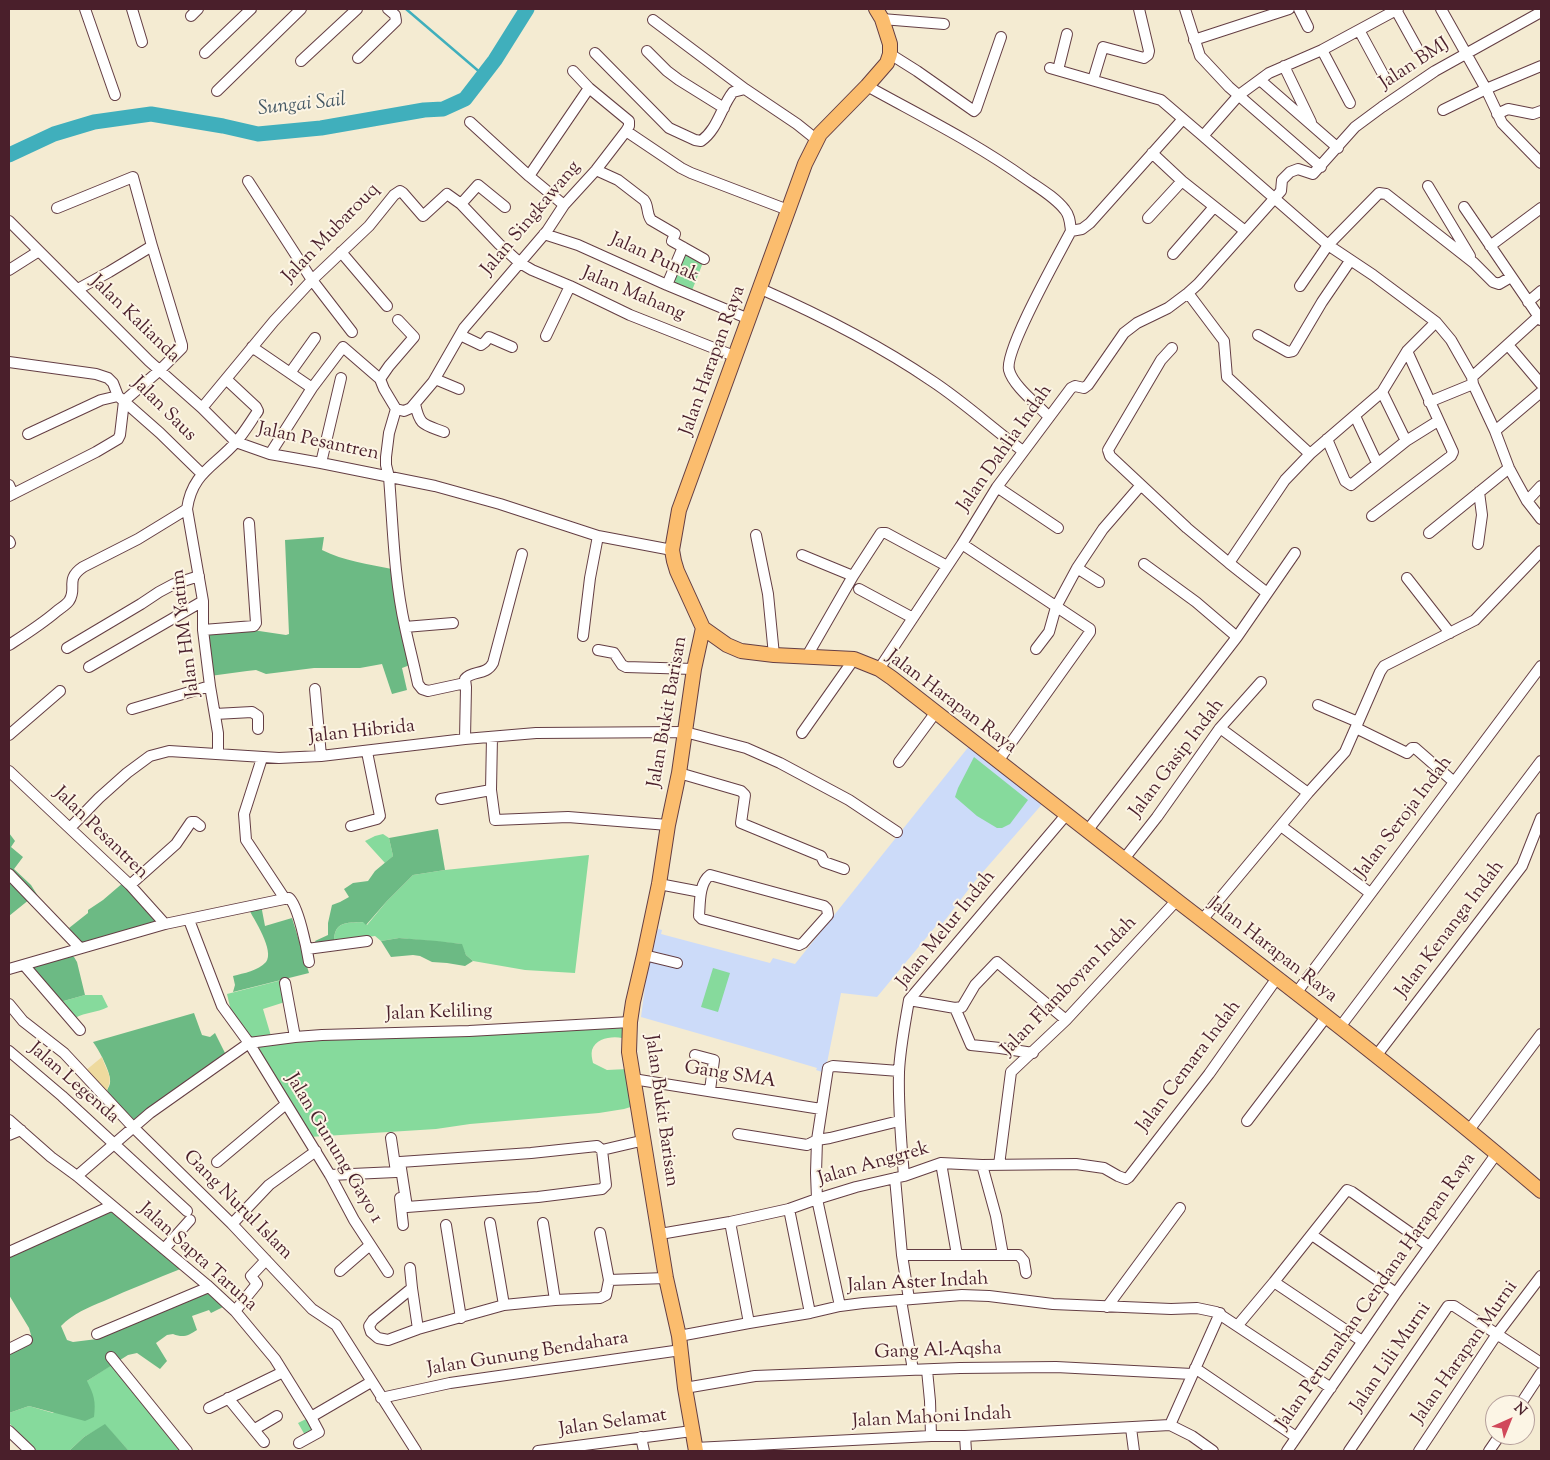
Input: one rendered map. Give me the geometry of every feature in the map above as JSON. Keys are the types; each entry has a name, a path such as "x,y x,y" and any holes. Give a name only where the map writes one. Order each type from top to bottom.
{"main road":[{"path":"879,14 888,36 890,54"},
{"name":"Jalan Harapan Raya","path":"890,54 884,68 825,128 805,164 679,510 672,550 677,571 703,628 727,645 740,651 774,655 854,659 879,669 1296,992 1469,1130 1541,1191"},
{"name":"Jalan Bukit Barisan","path":"695,1450 679,1336 666,1278 629,1052 633,1002 659,884 668,825 679,773 694,669 703,628"}],"street":[{"path":"85,9 115,95"},
{"path":"132,9 142,42"},
{"path":"205,53 251,9"},
{"path":"217,91 301,9"},
{"path":"301,60 357,9"},
{"path":"358,58 396,21 395,15 388,9"},
{"path":"1093,80 1103,47 1144,58 1148,55 1149,51 1139,9"},
{"path":"1185,9 1200,56 1224,82 1321,167"},
{"path":"1194,40 1290,9"},
{"path":"1298,9 1308,27"},
{"path":"1203,136 1239,95 1260,80 1284,66 1322,50 1397,9 1417,48"},
{"path":"1442,9 1505,127 1541,163"},
{"name":"Jalan BMJ","path":"1321,167 1356,127 1382,107 1435,71 1541,12"},
{"path":"879,14 944,24"},
{"path":"653,20 817,140"},
{"path":"1359,30 1385,78"},
{"path":"1067,34 1054,69 1161,100 1328,245 1436,322 1451,340 1495,431 1509,468 1527,500 1541,519"},
{"path":"890,54 974,111 976,110 1001,37"},
{"path":"1322,50 1350,103"},
{"path":"647,51 679,80 724,108"},
{"path":"595,53 669,128 695,140 701,141 711,132 733,92 745,89"},
{"path":"1284,66 1313,126"},
{"path":"1442,110 1541,66"},
{"path":"573,71 589,88 629,121 630,126 626,131 686,171 788,210"},
{"path":"1260,80 1338,148"},
{"path":"867,86 969,142 1011,168 1052,197 1066,211 1070,218 1071,231 1028,314 1010,354 1009,362 1009,368 1014,380 1049,416"},
{"path":"529,176 589,88"},
{"path":"1497,114 1508,109 1533,114 1541,111"},
{"path":"1071,231 1082,229 1090,223 1183,119"},
{"path":"470,122 564,205"},
{"name":"Jalan Singkawang","path":"415,404 435,379 460,335 626,131"},
{"path":"1152,154 1245,232"},
{"name":"Jalan Dahlia Indah","path":"879,669 962,544 997,487 1071,388 1075,386 1084,388 1088,385 1124,333 1131,327 1168,308 1198,284 1282,190 1282,180 1290,172 1298,169 1312,175 1321,167"},
{"path":"596,170 618,180 644,200 647,203 648,216 651,220 675,234 672,241 704,259"},
{"path":"28,434 101,400 121,398 160,370 182,348 133,177 57,208"},
{"path":"248,181 312,280 352,332"},
{"path":"1148,218 1182,181"},
{"path":"505,207 478,185 461,204 520,263"},
{"path":"1428,186 1474,263"},
{"name":"Jalan Mubarouq","path":"202,408 274,321 340,252 369,226 394,195 400,191 403,193 423,216 447,194 461,204"},
{"path":"1300,286 1328,245 1377,194 1383,193 1474,263 1496,284 1512,277"},
{"path":"1173,254 1214,207"},
{"path":"1429,402 1472,381 1508,345 1540,318 1464,207"},
{"path":"1490,246 1541,208"},
{"name":"Jalan Kalianda","path":"9,221 149,361 202,408 236,442"},
{"name":"Jalan Punak","path":"544,234 578,245 667,285 749,318"},
{"path":"78,289 152,246"},
{"path":"667,285 683,247"},
{"path":"9,270 40,251"},
{"path":"340,252 387,306"},
{"path":"1258,335 1288,352 1293,351 1322,302 1350,261"},
{"name":"Jalan Mahang","path":"520,263 546,277 570,286 630,315 734,356"},
{"path":"546,336 570,286"},
{"path":"761,289 805,309 871,344 930,380 1023,452"},
{"path":"1528,302 1541,290"},
{"path":"1188,293 1224,341 1227,376 1310,454"},
{"path":"380,379 414,338 398,320"},
{"path":"1229,563 1278,489 1310,454 1382,392 1407,351 1436,322"},
{"path":"460,335 481,345 489,337 512,347"},
{"path":"290,373 315,338"},
{"path":"1508,345 1541,384"},
{"path":"252,347 312,388"},
{"path":"270,454 312,388 343,347 380,379 396,409 408,410 415,404 423,424 444,432"},
{"path":"1172,348 1162,360 1108,450 1110,456 1187,528 1267,592"},
{"path":"1372,516 1452,454 1407,351"},
{"name":"Jalan Saus","path":"9,362 102,376 113,383 121,398 202,474"},
{"path":"321,462 341,378"},
{"path":"226,379 258,409 236,442"},
{"path":"435,379 459,389"},
{"path":"1382,392 1406,441"},
{"path":"1495,431 1541,392"},
{"path":"10,492 118,440 120,435 121,398"},
{"path":"396,409 389,433 386,466 389,477 396,567 404,627 418,684 422,689 428,691 465,683"},
{"path":"1355,416 1377,464"},
{"path":"1327,439 1345,481 1353,484 1406,441 1438,421"},
{"name":"Jalan Pesantren","path":"187,509 190,492 202,474 236,442 270,454 321,462 435,486 598,536 672,550"},
{"path":"1429,533 1509,468"},
{"path":"1036,649 1048,633 1056,607 1077,568 1103,530 1141,485"},
{"path":"1527,500 1541,486"},
{"path":"997,487 1058,528"},
{"path":"1478,544 1482,515 1480,492"},
{"path":"9,644 38,626 69,602 72,594 72,579 76,572 138,539 187,509"},
{"name":"Jalan HM Yatim","path":"187,509 203,601 203,630 218,733 218,754"},
{"path":"203,630 254,626 256,623 249,523"},
{"path":"807,656 880,533 882,532 947,566"},
{"path":"756,535 768,594 774,655"},
{"path":"583,636 590,578 598,536"},
{"path":"962,544 1088,627 1090,632 998,760"},
{"path":"1202,920 1308,793 1345,752 1384,666 1478,618 1541,551"},
{"path":"1087,831 1237,637 1295,553"},
{"path":"465,739 465,679 467,676 485,671 493,663 522,554"},
{"path":"802,555 853,576"},
{"path":"1144,564 1196,602 1237,637"},
{"path":"1077,568 1099,582"},
{"path":"67,648 159,592 174,584 199,576"},
{"path":"1407,578 1450,633"},
{"path":"859,589 912,618"},
{"path":"88,667 203,601"},
{"path":"404,627 453,624"},
{"path":"598,650 614,653 622,665 626,667 694,669"},
{"path":"802,733 854,659"},
{"name":"Jalan Seroja Indah","path":"1296,992 1541,666"},
{"name":"Jalan Gasip Indah","path":"1124,859 1157,817 1220,728 1261,682"},
{"path":"132,709 210,686"},
{"path":"315,690 321,756"},
{"path":"9,734 60,691"},
{"path":"1318,705 1406,753 1415,748 1454,782"},
{"path":"215,714 252,712 258,716 258,729"},
{"path":"899,762 936,712"},
{"path":"1220,728 1308,793"},
{"name":"Jalan Hibrida","path":"70,828 113,784 150,756 169,751 262,758 321,756 465,739 536,734 685,732 746,748 780,763 849,800 897,832"},
{"path":"492,737 492,790 495,820 568,817 668,825"},
{"path":"350,826 377,819 380,816 367,752"},
{"path":"262,758 244,814 246,840 285,899"},
{"path":"1340,1027 1541,761"},
{"name":"Jalan Pesantren","path":"9,771 130,885 165,924"},
{"path":"679,773 741,791 745,795 741,823 821,856 824,862 844,868"},
{"path":"441,799 492,790"},
{"name":"Jalan Melur Indah","path":"913,1370 902,1255 899,1121 899,1071 909,1000 1066,815"},
{"name":"Jalan Kenanga Indah","path":"1376,1056 1522,866 1541,818"},
{"path":"130,885 176,844 192,822 200,826"},
{"path":"1281,826 1370,894"},
{"path":"9,874 80,948"},
{"path":"710,875 824,906 827,909 828,915 799,945 700,918 701,892 706,878 710,875"},
{"path":"659,884 701,892"},
{"path":"9,969 165,924 290,898 294,902 309,962"},
{"name":"Jalan Flamboyan Indah","path":"999,1166 1011,1072 1066,1020 1177,900"},
{"path":"189,920 222,1006 249,1043"},
{"path":"307,949 367,941"},
{"path":"644,955 677,963"},
{"path":"909,1000 954,1008 962,1007 976,985 997,962 1066,1020"},
{"path":"24,964 80,1030 81,1020"},
{"name":"Jalan Cemara Indah","path":"1129,1177 1209,1074 1277,978"},
{"path":"285,983 294,1037"},
{"name":"Gang Nurul Islam","path":"9,1004 23,1022 64,1053 134,1127 232,1224 314,1311 336,1325 416,1451"},
{"path":"954,1008 971,1045 1033,1053"},
{"path":"1247,1121 1326,1016"},
{"name":"Jalan Keliling","path":"77,1176 134,1127 249,1043 294,1037 469,1031 630,1022"},
{"path":"1469,1130 1541,1034"},
{"name":"Jalan Gunung Gayo 1","path":"249,1043 316,1151 354,1220 388,1272"},
{"name":"Jalan Legenda","path":"9,1051 62,1096 189,1216 164,1249"},
{"path":"695,1055 714,1060 710,1090"},
{"path":"840,1306 817,1198 817,1140 828,1068 832,1066 899,1071"},
{"name":"Gang SMA","path":"634,1079 821,1109"},
{"path":"217,1162 286,1104"},
{"name":"Jalan Sapta Taruna","path":"9,1120 209,1287 234,1311 270,1352 311,1417"},
{"path":"738,1134 807,1145 817,1140 899,1121"},
{"path":"9,1135 21,1130"},
{"path":"391,1138 398,1170 407,1207 538,1197 604,1189 606,1186 602,1150 597,1146 531,1153 400,1162 398,1170 403,1224"},
{"path":"602,1150 644,1140"},
{"path":"232,1224 269,1185 316,1151"},
{"name":"Jalan Perumahan Cendana Harapan Raya","path":"1286,1451 1429,1246 1497,1153"},
{"path":"942,1164 956,1255"},
{"name":"Jalan Anggrek","path":"660,1234 730,1222 789,1209 817,1198 900,1177 942,1164 999,1166 1076,1164 1100,1166 1122,1178 1129,1177"},
{"path":"982,1166 996,1216 1003,1255"},
{"path":"330,1175 398,1170"},
{"path":"1238,1324 1347,1190 1429,1246"},
{"path":"9,1252 111,1206"},
{"path":"1107,1307 1180,1208"},
{"path":"789,1209 810,1313"},
{"path":"490,1222 504,1305"},
{"path":"730,1222 749,1322"},
{"path":"543,1223 555,1300"},
{"path":"446,1225 461,1318"},
{"path":"412,1288 372,1320 369,1330 375,1337 388,1340 418,1329 504,1305 600,1298 606,1295 609,1280 600,1234"},
{"path":"1312,1235 1396,1293"},
{"path":"340,1271 370,1245"},
{"path":"902,1255 1019,1255 1024,1261 1026,1273"},
{"path":"234,1311 257,1284 251,1276 266,1260"},
{"path":"410,1268 418,1329"},
{"name":"Jalan Harapan Murni","path":"1419,1451 1497,1334 1541,1276"},
{"path":"609,1280 666,1278"},
{"path":"1274,1282 1362,1341"},
{"path":"97,1334 209,1287"},
{"name":"Jalan Aster Indah","path":"679,1336 840,1306 976,1295 1053,1304 1171,1309 1197,1308 1220,1313"},
{"name":"Jalan Lili Murni","path":"1348,1451 1448,1306 1454,1306 1497,1334"},
{"path":"1213,1451 1192,1436 1170,1425 1220,1313 1331,1388"},
{"path":"1497,1334 1541,1362"},
{"path":"9,1350 27,1340"},
{"name":"Jalan Gunung Bendahara","path":"381,1398 450,1383 681,1350"},
{"path":"111,1357 187,1451"},
{"name":"Gang Al-Aqsha","path":"685,1388 755,1376 960,1368 1056,1367 1193,1371"},
{"path":"927,1370 931,1436"},
{"path":"1193,1371 1296,1437"},
{"path":"210,1408 283,1372"},
{"path":"1527,1395 1541,1373"},
{"path":"299,1443 319,1432 311,1417 371,1382"},
{"path":"228,1398 264,1442"},
{"path":"255,1429 277,1416"},
{"name":"Jalan Mahoni Indah","path":"695,1450 820,1446 931,1436 965,1436 1170,1425"},
{"path":"1130,1428 1134,1451"},
{"path":"9,1431 30,1451"},
{"name":"Jalan Selamat","path":"538,1451 692,1431"},
{"path":"965,1436 966,1451"},
{"path":"641,1437 644,1451"}],"shaded area":[{"path":"970,745 1044,802 975,881 939,928 936,926 877,997 841,993 825,1073 816,1070 817,1068 641,1017 646,979 658,929 662,930 661,934 770,963 773,958 795,964"}],"green space":[{"path":"685,252 704,260 691,293 671,284"},
{"path":"324,537 322,550 330,554 347,560 392,569 410,665 402,668 407,690 392,694 382,664 360,668 314,668 266,674 256,670 210,676 205,632 239,628 289,634 285,540"},
{"path":"974,757 1028,800 1010,824 1002,828 997,828 977,816 955,797"},
{"path":"438,829 445,870 413,875 366,925 363,922 342,924 336,930 334,942 316,943 315,941 328,935 328,923 332,905 349,897 344,889 353,883 368,881 375,871 393,856 389,838"},
{"path":"9,833 15,841 11,847 23,857 14,869 31,885 43,904 30,899 9,916"},
{"path":"383,834 389,838 393,856 385,863 365,841"},
{"path":"589,855 575,973 525,970 473,961 466,955 461,944 399,938 381,941 375,936 334,942 336,930 342,924 364,922 367,925 387,901 413,875"},
{"path":"124,882 159,921 155,924 83,945 69,928 88,913 88,910"},
{"path":"261,905 265,926 292,918 309,973 233,992 235,985 233,976 259,968 266,962 268,957 268,950 263,935 248,908"},
{"path":"399,938 462,944 466,955 473,961 465,966 432,962 413,955 391,957 381,941"},
{"path":"70,954 77,962 85,995 60,1002 27,965"},
{"path":"713,968 730,973 718,1012 701,1007"},
{"path":"282,980 285,1002 263,1009 271,1036 251,1041 231,1011 227,994"},
{"path":"85,995 102,995 108,1007 75,1018 60,1002"},
{"path":"194,1013 202,1035 210,1037 215,1033 226,1055 135,1119 132,1119 110,1097 107,1090 110,1083 109,1074 102,1056 93,1042"},
{"path":"624,1028 622,1038 609,1038 597,1043 592,1050 592,1056 593,1063 607,1070 627,1069 634,1106 599,1113 470,1124 436,1129 309,1137 256,1051 259,1046 329,1037"},
{"path":"111,1210 183,1268 75,1314 61,1326 67,1340 73,1342 97,1339 209,1291 225,1306 211,1313 209,1310 192,1316 197,1330 191,1334 185,1336 167,1335 156,1343 167,1361 160,1369 137,1353 128,1355 87,1381 94,1398 94,1417 85,1421 29,1406 9,1413 9,1352 28,1343 31,1335 29,1328 9,1295 9,1256"},
{"path":"113,1364 180,1451 129,1451 105,1425 84,1437 69,1451 37,1451 9,1423 9,1413 29,1406 53,1413 87,1381"},
{"path":"310,1417 315,1427 306,1437 298,1423"},
{"path":"105,1424 129,1451 69,1451 84,1437"}],"sand":[{"path":"102,1057 110,1077 107,1090 110,1097 85,1071"}],"waterway":[{"path":"406,9 482,74"},
{"name":"Sungai Sail","path":"9,155 54,134 94,122 151,114 258,134 321,128 424,110 443,109 465,99 495,60 527,9"}]}
